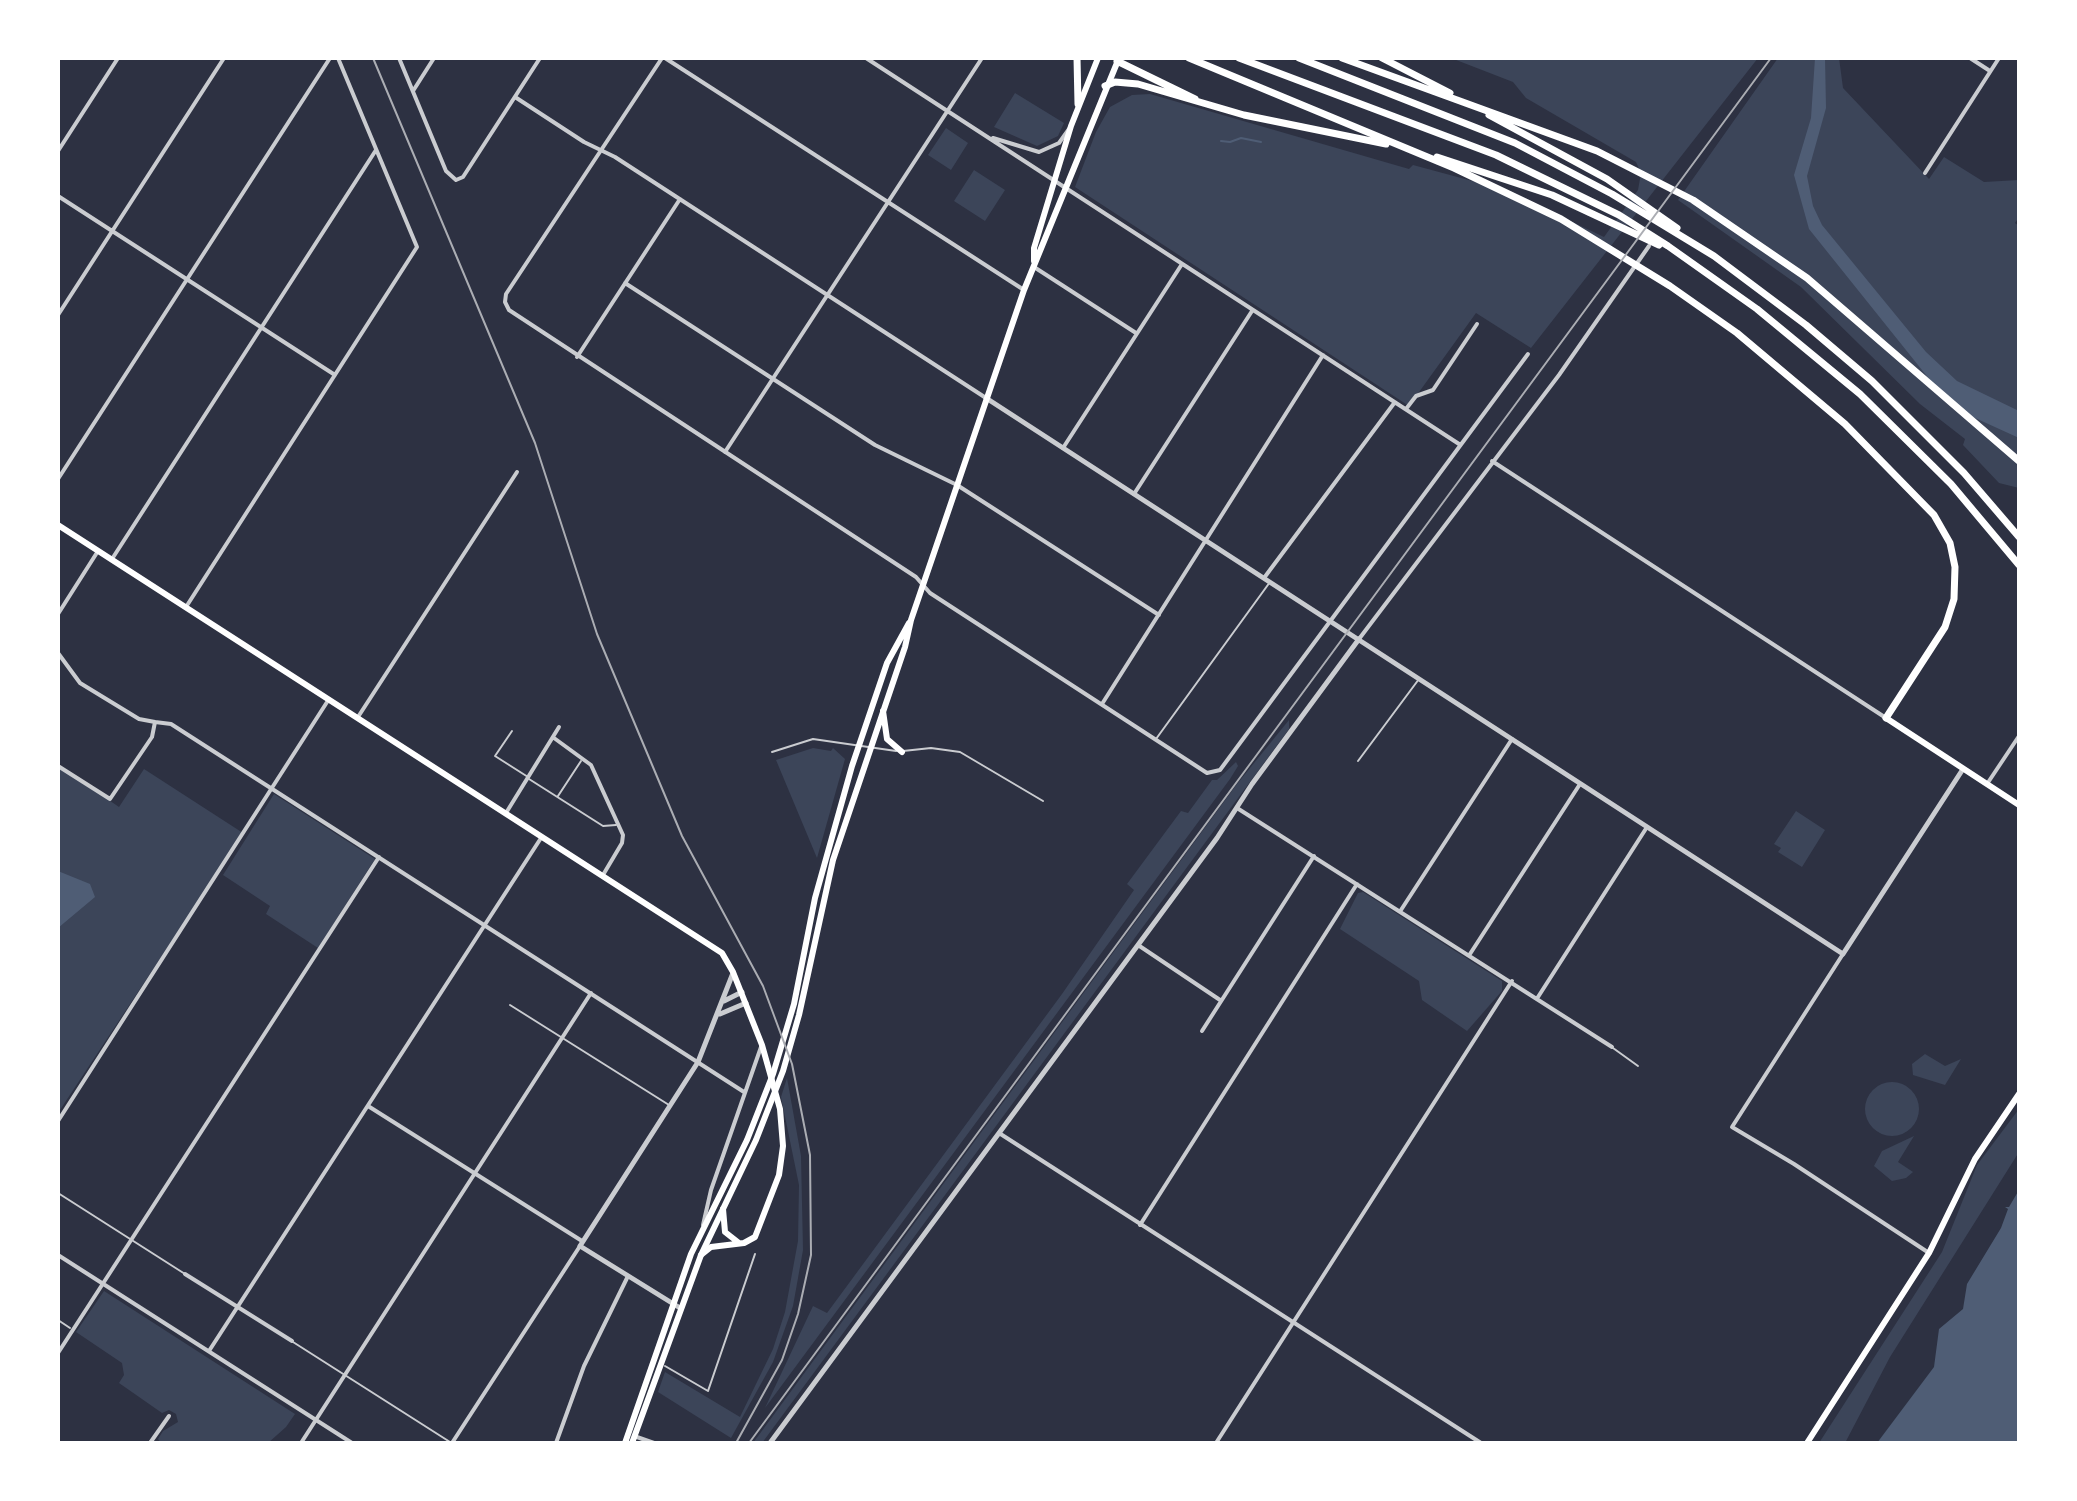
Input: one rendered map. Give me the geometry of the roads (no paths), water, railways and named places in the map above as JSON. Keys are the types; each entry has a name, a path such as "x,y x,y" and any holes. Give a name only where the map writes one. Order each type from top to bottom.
{"highway":[{"path":"1077,58 1078,104"},
{"path":"1189,58 1523,200 1601,242 1737,333 1845,424 1926,505 1944,532 1955,575 1951,613 1934,647 1886,718"},
{"path":"1239,58 1496,155 1617,219 1703,270 1795,338 1860,394 1951,484 2019,565"},
{"path":"1299,58 1482,128 1630,200"},
{"path":"1342,58 1597,151 1702,206 1807,278 2019,461"},
{"path":"1382,58 1573,158 1714,256 1806,325 1872,381 1964,473 2019,537"},
{"path":"1116,59 1212,106"},
{"path":"1105,86 1115,82 1138,84 1212,106 1461,164 1617,219"}],"main road":[{"path":"1033,265 1034,248 1071,126 1098,58"},
{"path":"657,1361 701,1255 756,1140 783,1071 799,1015 826,889 911,620 1033,265 1116,59"},
{"path":"58,525 722,953 742,992 762,1045 783,1126 782,1161 759,1232 751,1241 716,1245 701,1255"},
{"path":"625,1443 632,1438 672,1303 703,1227 747,1140 773,1074 794,1004 815,898 858,746 887,663 911,620"},
{"path":"883,708 887,739 902,752"},
{"path":"1886,718 2019,805"},
{"path":"1807,1443 1929,1253 1975,1159 2019,1094"},
{"path":"723,1206 725,1232 739,1243"}],"street":[{"path":"58,151 118,58"},
{"path":"58,315 224,58"},
{"path":"58,479 330,58"},
{"path":"186,607 417,247 338,58"},
{"path":"399,58 446,171 456,180 463,177 540,58"},
{"path":"413,91 434,58"},
{"path":"1024,290 664,58 506,294 505,302 518,318 923,584 930,593 1207,773 1220,770 1528,354"},
{"path":"725,452 982,58"},
{"path":"1970,58 1990,71"},
{"path":"1925,173 1999,58"},
{"path":"870,59 1459,444"},
{"path":"515,97 680,199 1843,954"},
{"path":"987,136 1039,152 1059,143 1071,126"},
{"path":"112,559 376,150"},
{"path":"58,196 335,375"},
{"path":"577,357 680,199"},
{"path":"770,1443 1138,945 1359,639 1559,375 1649,246"},
{"path":"1063,448 1182,264"},
{"path":"1033,265 1136,333"},
{"path":"625,283 875,445 957,485 1159,615"},
{"path":"1134,494 1252,310"},
{"path":"1406,409 1416,396 1433,390 1477,324"},
{"path":"1102,704 1323,355"},
{"path":"1267,580 1395,402"},
{"path":"1492,461 1886,718"},
{"path":"358,717 517,472"},
{"path":"58,614 98,551"},
{"path":"58,653 80,683 139,719 178,728 744,1092"},
{"path":"58,1121 330,699"},
{"path":"58,766 110,799 152,737 155,722"},
{"path":"506,813 559,727"},
{"path":"1987,784 2019,736"},
{"path":"554,738 591,765 618,824 622,843 603,875"},
{"path":"1401,910 1512,739"},
{"path":"1929,1253 1732,1127 1963,769"},
{"path":"1470,954 1580,784"},
{"path":"1237,808 1612,1047"},
{"path":"1538,997 1647,827"},
{"path":"209,1351 543,836"},
{"path":"1202,1031 1314,856"},
{"path":"58,1353 379,857"},
{"path":"1140,1225 1357,884"},
{"path":"1138,945 1220,1000"},
{"path":"452,1443 698,1062 720,1014 733,972"},
{"path":"1216,1443 1512,981"},
{"path":"723,1002 742,992"},
{"path":"301,1443 591,993"},
{"path":"720,1014 746,1003"},
{"path":"703,1227 705,1209 762,1045"},
{"path":"368,1106 680,1308"},
{"path":"999,1133 1481,1443"},
{"path":"58,1255 352,1443"},
{"path":"185,1274 292,1341"},
{"path":"556,1443 584,1366 628,1276"},
{"path":"150,1443 169,1416"},
{"path":"632,1438 654,1443"}],"lane":[{"path":"1155,740 1267,580"},
{"path":"1358,761 1419,678"},
{"path":"512,731 495,756 603,826 618,824"},
{"path":"772,752 813,739 902,752 931,748 960,752 1043,801"},
{"path":"558,797 583,757"},
{"path":"510,1005 670,1105"},
{"path":"1612,1047 1638,1066"},
{"path":"58,1193 185,1274"},
{"path":"657,1361 708,1391 755,1254"},
{"path":"58,1320 73,1330"},
{"path":"292,1341 452,1443"}],"waterway":[{"path":"1221,141 1241,138 1261,142"}],"railway":[{"path":"373,58 535,443 597,634 682,836 763,986 792,1064 810,1155 811,1255 798,1314 782,1360 736,1443"},
{"path":"749,1443 1771,58"}]}
